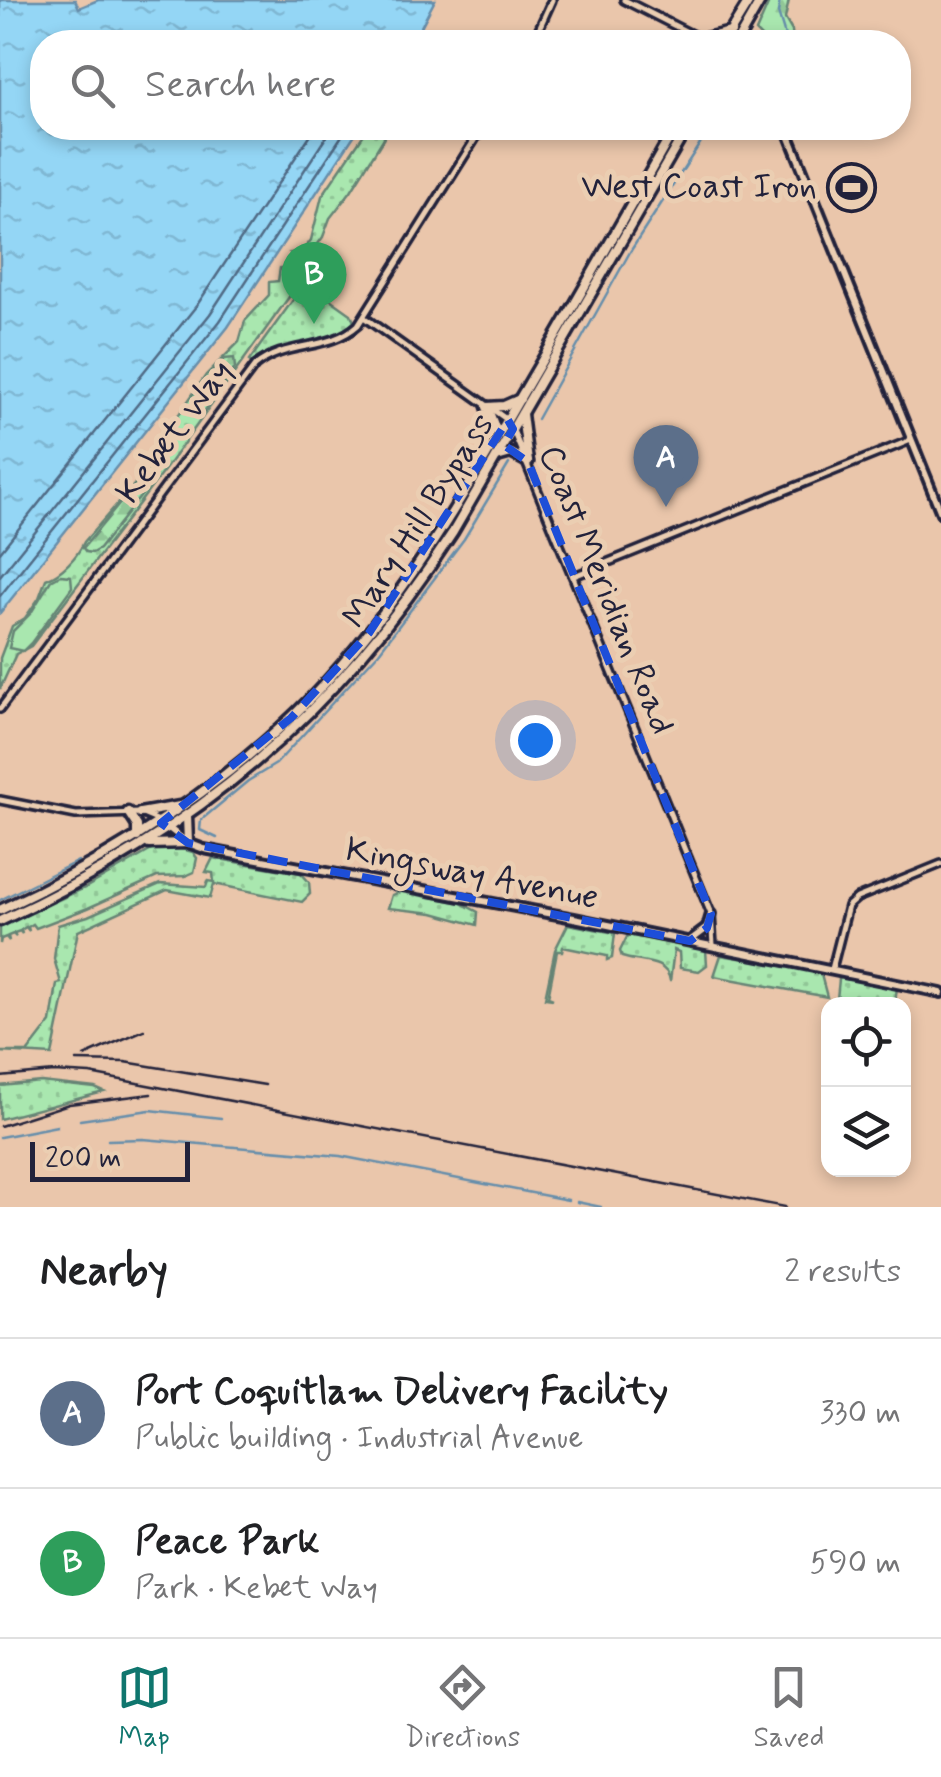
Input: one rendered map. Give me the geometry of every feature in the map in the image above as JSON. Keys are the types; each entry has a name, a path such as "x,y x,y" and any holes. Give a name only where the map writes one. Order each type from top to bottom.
{"highway":[{"path":"731,30 750,0"},
{"path":"745,30 761,0"},
{"name":"Mary Hill Bypass","path":"0,920 88,878 146,844 185,805 290,718 368,633 432,546 668,140"},
{"name":"Mary Hill Bypass","path":"0,910 137,837 187,816 298,725 376,640 438,556 680,140"},
{"path":"498,435 488,407 520,399"},
{"path":"522,414 528,462"},
{"path":"496,457 511,453 528,462"},
{"path":"140,813 185,805"},
{"path":"128,812 137,826 137,837"},
{"path":"146,844 188,843 187,816"}],"main road":[{"path":"791,140 941,513"},
{"name":"Kingsway Avenue","path":"165,826 204,849 941,992"},
{"path":"690,941 708,928 711,914"}],"street":[{"path":"538,30 552,0"},
{"path":"624,0 682,30"},
{"name":"Kebet Way","path":"0,709 256,366 279,351 334,340 352,331 364,317 475,140"},
{"name":"Coast Meridian Road","path":"364,317 508,420 711,914 713,945"},
{"path":"574,576 912,440"},
{"name":"Kingsway Avenue","path":"0,800 76,815 140,813 165,826"},
{"path":"832,969 848,906 857,898 941,864"}],"highlighted area":[{"path":"508,420 513,429 504,445 528,462 711,914 707,928 690,941 188,843 161,823 291,718 369,633"}],"green space":[{"path":"770,0 789,0 785,19 791,30 757,30"},
{"path":"360,140 383,140 306,261 291,253 303,251 311,240 322,196"},
{"path":"289,266 301,277 289,297 31,646 16,654 0,689 0,658 12,626 25,618 46,579 68,564 154,462 162,451 166,433 206,375 239,342 245,321 269,295 269,282 278,281 280,268"},
{"path":"306,282 351,314 354,322 330,337 279,349 253,364 249,361"},
{"path":"234,358 235,368 201,416 194,417 189,411 212,372 224,359"},
{"path":"142,477 153,478 151,483 99,549 86,552 83,548"},
{"path":"60,575 71,576 72,587 23,651 9,648 13,631 31,613 51,580"},
{"path":"166,845 193,852 197,858 194,872 157,877 36,928 33,924 29,931 26,927 22,934 14,933 16,937 13,934 8,936 9,941 6,937 1,939 0,944 0,926 85,888"},
{"path":"213,858 301,873 309,882 310,894 302,902 214,884 210,898 167,890 78,931 52,1055 0,1052 28,1052 51,1022 57,984 61,983 54,959 58,925 160,884 206,887 208,881 214,882 213,873 206,872"},
{"path":"402,891 461,903 478,912 477,925 433,913 388,908 392,895"},
{"path":"568,924 615,933 612,958 607,960 607,956 563,947 557,951 548,997 553,999 545,998 555,950"},
{"path":"628,935 706,950 707,965 699,971 680,968 679,952 674,950 670,981 658,965 622,957 620,951"},
{"path":"721,955 820,971 827,997 714,976"},
{"path":"844,976 897,987 896,997 837,997 839,979"},
{"path":"41,1082 104,1092 0,1119 0,1086"}],"water":[{"path":"0,0 75,0 79,8 98,0 435,0 419,30 30,30 30,140 351,140 228,327 0,613"}],"waterway":[{"path":"780,0 778,13 783,30"},
{"path":"537,419 630,252 702,140"},
{"path":"217,838 200,830 201,820 248,781 276,764 379,652 464,539 509,464"},
{"path":"0,900 78,861"},
{"path":"80,1120 150,1110 221,1118"},
{"path":"0,1137 57,1126"},
{"path":"108,1140 143,1139 340,1156 568,1200"},
{"path":"577,1202 601,1207"}],"railway":[{"path":"84,1056 144,1030"},
{"path":"77,1061 125,1062 265,1085"},
{"path":"0,1077 54,1072 90,1074 785,1207"},
{"path":"0,1126 69,1104 151,1094"}],"place":[{"name":"West Coast Iron","path":"852,187"},
{"name":"Peace Park","path":"314,324"},
{"name":"Port Coquitlam Delivery Facility","path":"666,507"}]}
